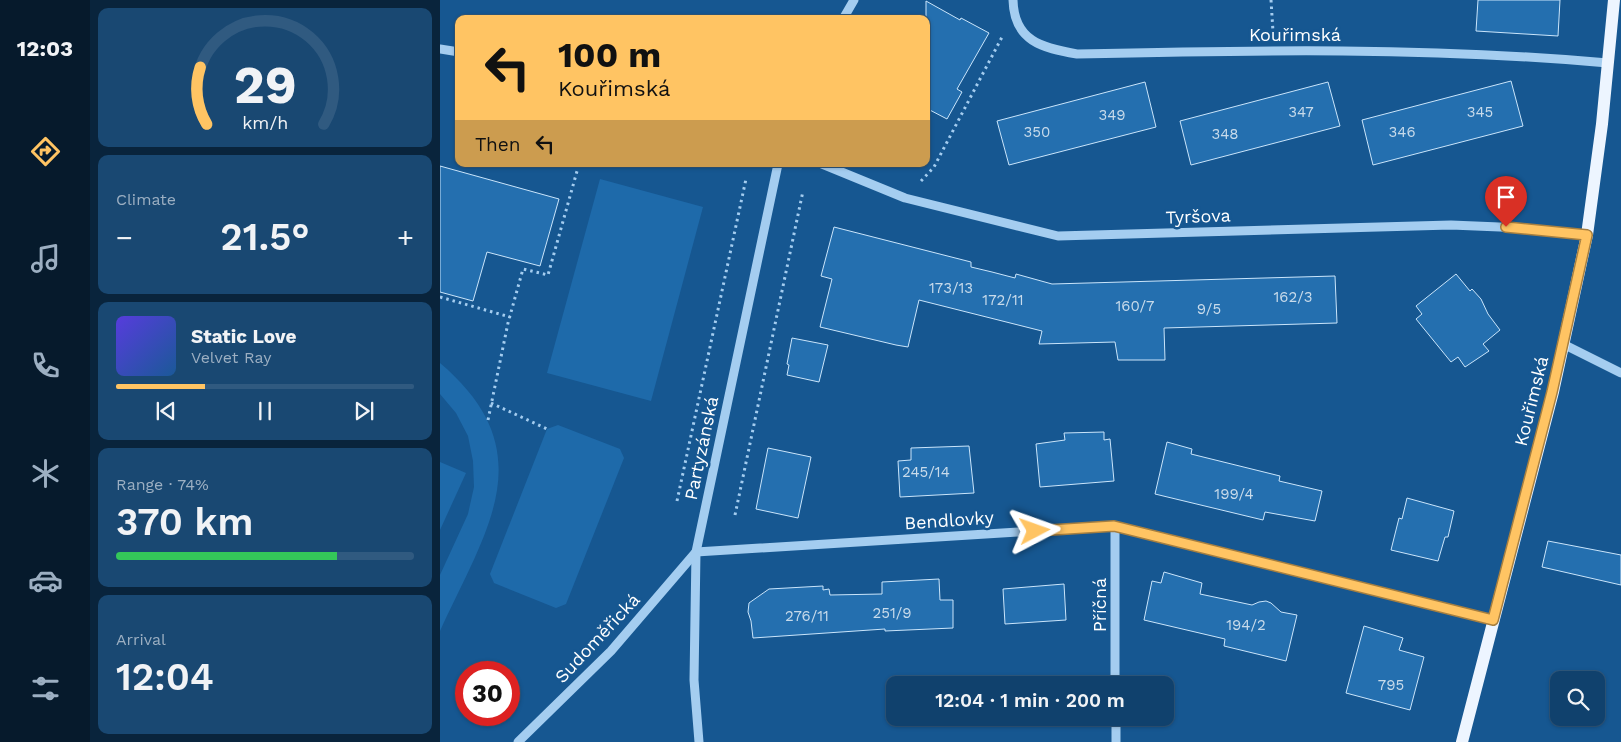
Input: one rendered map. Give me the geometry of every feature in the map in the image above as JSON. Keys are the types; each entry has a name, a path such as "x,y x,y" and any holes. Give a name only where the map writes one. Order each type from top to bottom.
{"main road":[{"name":"Kouřimská","path":"1462,742 1564,344 1587,235 1602,124 1614,0"}],"street":[{"path":"845,15 854,0"},
{"path":"1013,0 1013,14"},
{"name":"Kouřimská","path":"1013,14 1019,28 1034,41 1052,50 1077,54 1273,50 1495,54 1608,62"},
{"path":"440,49 455,51"},
{"name":"Partyzánská","path":"699,742 694,680 696,552 777,167"},
{"name":"Tyršova","path":"829,167 905,198 1058,236 1452,226 1524,228 1587,235"},
{"path":"1564,344 1621,373"},
{"name":"Bendlovky","path":"696,552 1114,526 1493,620"},
{"name":"Příčná","path":"1114,526 1115,676"},
{"name":"Sudoměřická","path":"518,742 611,650 696,552"},
{"path":"1116,726 1116,742"}],"path":[{"path":"1272,0 1273,50"},
{"path":"905,198 934,167 1013,14"},
{"path":"488,420 510,317 523,269 548,275 578,167"},
{"path":"677,501 746,179"},
{"path":"735,515 803,191"},
{"path":"440,297 510,317"},
{"path":"491,403 547,429"}],"shaded area":[{"path":"600,179 703,207 651,401 547,373"},
{"path":"440,363 472,396 491,428 498,460 497,493 488,525 440,631 440,575 468,514 474,487 473,461 468,436 456,413 440,394"},
{"path":"558,425 620,449 624,458 566,604 556,608 494,583 490,574 547,429"},
{"path":"440,462 466,473 440,530"}],"building":[{"path":"1478,0 1560,0 1558,36 1476,31"},
{"path":"926,1 960,20 961,18 989,33 957,89 962,92 947,119 930,110 930,15 926,15"},
{"path":"1511,81 1523,126 1373,165 1362,120"},
{"path":"1145,82 1156,127 1009,165 997,121"},
{"path":"1328,82 1340,126 1191,165 1180,121"},
{"path":"440,166 559,199 540,266 487,252 473,301 440,292"},
{"path":"834,227 971,262 971,267 1015,278 1016,274 1052,284 1335,276 1337,323 1164,328 1165,360 1118,360 1115,342 1039,344 1042,331 919,300 908,347 896,345 820,327 832,279 821,276"},
{"path":"1456,274 1470,291 1472,289 1481,299 1488,314 1500,330 1483,344 1489,351 1465,367 1458,357 1451,362 1416,319 1422,314 1416,306"},
{"path":"792,338 828,345 819,382 787,375"},
{"path":"1104,432 1104,440 1110,439 1114,481 1040,487 1036,444 1065,440 1064,433"},
{"path":"1167,442 1192,449 1191,454 1280,476 1279,481 1322,491 1315,521 1265,512 1263,520 1155,494"},
{"path":"969,446 974,493 900,497 898,461 911,460 911,448"},
{"path":"768,448 811,457 798,518 756,509"},
{"path":"1407,498 1454,511 1448,537 1445,537 1438,561 1391,550 1399,518 1402,519"},
{"path":"1548,541 1621,555 1621,585 1542,567"},
{"path":"1164,572 1202,583 1200,594 1252,605 1266,601 1281,612 1297,615 1286,661 1224,646 1225,639 1144,620 1152,581 1161,583"},
{"path":"939,579 940,600 953,600 953,628 885,631 885,629 753,638 748,612 749,603 769,589 823,586 823,590 829,589 830,595 882,594 882,582"},
{"path":"1064,584 1066,620 1005,624 1003,589"},
{"path":"1364,626 1403,638 1399,650 1424,657 1410,710 1346,693"}],"route":[{"path":"1035,531 1114,526 1493,620 1564,344 1587,235 1506,227"}]}
